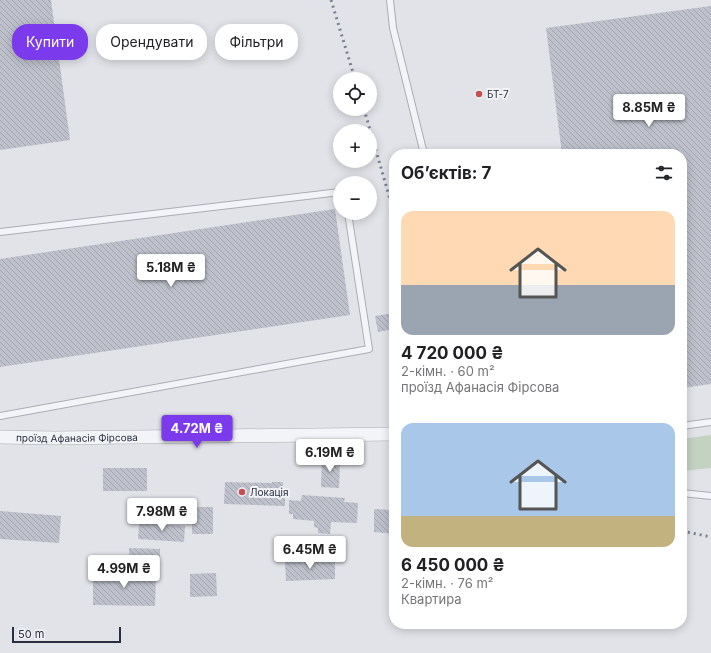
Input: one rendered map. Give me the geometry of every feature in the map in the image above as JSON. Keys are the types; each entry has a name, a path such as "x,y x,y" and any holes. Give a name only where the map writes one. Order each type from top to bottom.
{"street":[{"name":"проїзд Афанасія Фірсова","path":"0,437 54,438 389,434"}],"lane":[{"path":"390,0 393,28 423,149"},
{"path":"0,232 333,193"},
{"path":"0,416 369,349 349,220"},
{"path":"687,425 711,422"},
{"path":"687,494 711,496"}],"green space":[{"path":"711,435 711,468 687,470 687,438"}],"building":[{"path":"0,0 51,0 54,24 12,24 12,60 59,60 70,140 0,150"},
{"path":"711,6 711,384 687,387 687,149 561,149 546,28"},
{"path":"333,209 333,220 337,220 350,315 0,367 0,259"},
{"path":"389,314 389,330 378,332 375,316"},
{"path":"322,458 340,459 339,488 321,487"},
{"path":"103,468 147,468 147,491 103,491"},
{"path":"225,482 283,482 285,506 224,504"},
{"path":"302,495 345,498 344,502 358,503 357,523 331,522 330,534 318,533 318,528 314,527 314,521 293,519 293,514 289,514 289,500 301,501"},
{"path":"192,507 213,507 213,534 192,534"},
{"path":"374,509 389,510 389,534 374,532"},
{"path":"0,511 61,516 59,543 0,539"},
{"path":"139,523 185,526 184,542 138,539"},
{"path":"129,548 160,549 160,569 129,568"},
{"path":"335,560 335,579 286,581 285,562"},
{"path":"93,573 156,574 155,606 93,605"},
{"path":"216,573 217,596 190,597 190,574"}],"railway":[{"path":"331,0 353,72"},
{"path":"366,116 389,196"},
{"path":"687,532 711,537"}],"place":[{"name":"БТ-7","path":"479,94"},
{"name":"Локація","path":"242,492"}]}
